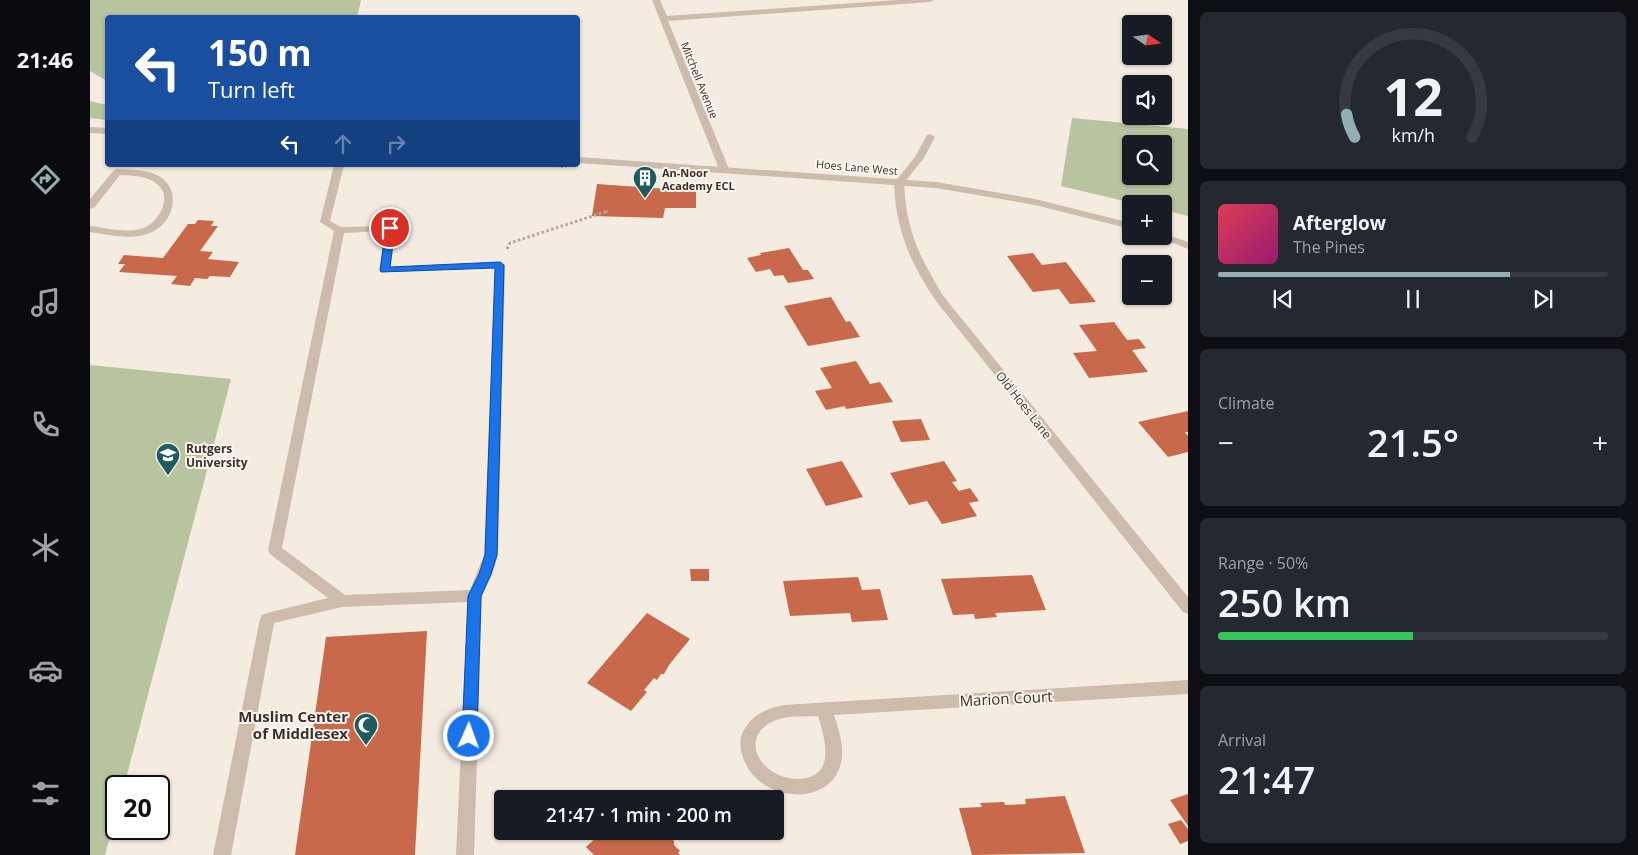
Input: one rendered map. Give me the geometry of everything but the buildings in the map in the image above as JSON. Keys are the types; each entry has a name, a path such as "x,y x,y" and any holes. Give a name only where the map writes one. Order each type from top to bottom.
{"street":[{"name":"Mitchell Avenue","path":"656,0 724,168"},
{"path":"664,18 930,0"},
{"path":"90,130 105,131"},
{"path":"899,183 918,158 930,137"},
{"name":"Hoes Lane West","path":"580,160 724,168 982,191 1085,213 1122,223"},
{"path":"339,167 325,222 339,230 390,228 385,270 500,265 491,555 475,596 464,855"},
{"path":"90,206 119,168 157,179 168,192 170,205 162,220 149,230 133,233 90,229"},
{"name":"Old Hoes Lane","path":"899,183 900,208 906,234 921,268 940,299 1188,608"},
{"path":"339,230 275,550 342,601"},
{"path":"1172,240 1188,246"},
{"path":"222,855 267,619 342,601 475,596"},
{"name":"Marion Court","path":"824,709 833,749 833,761 827,773 818,782 805,788 791,789 777,785 764,778 754,768 749,756 748,743 751,731 759,722 770,715 782,712 824,709 1188,687"}],"path":[{"path":"500,265 510,243 608,211"}],"green space":[{"path":"90,0 361,0 357,15 105,15 105,80 90,71"},
{"path":"90,101 105,105 105,120 90,118"},
{"path":"1072,118 1122,123 1122,125 1188,129 1188,216 1172,212 1172,195 1122,195 1122,200 1061,186"},
{"path":"90,365 231,379 127,775 105,775 105,840 109,840 105,855 90,855"}],"place":[{"name":"An-Noor Academy ECL","path":"645,199"},
{"name":"Rutgers University","path":"168,476"},
{"name":"Muslim Center of Middlesex","path":"366,746"}],"route":[{"path":"390,228 385,270 500,265 491,555 475,596 469,736"}]}
